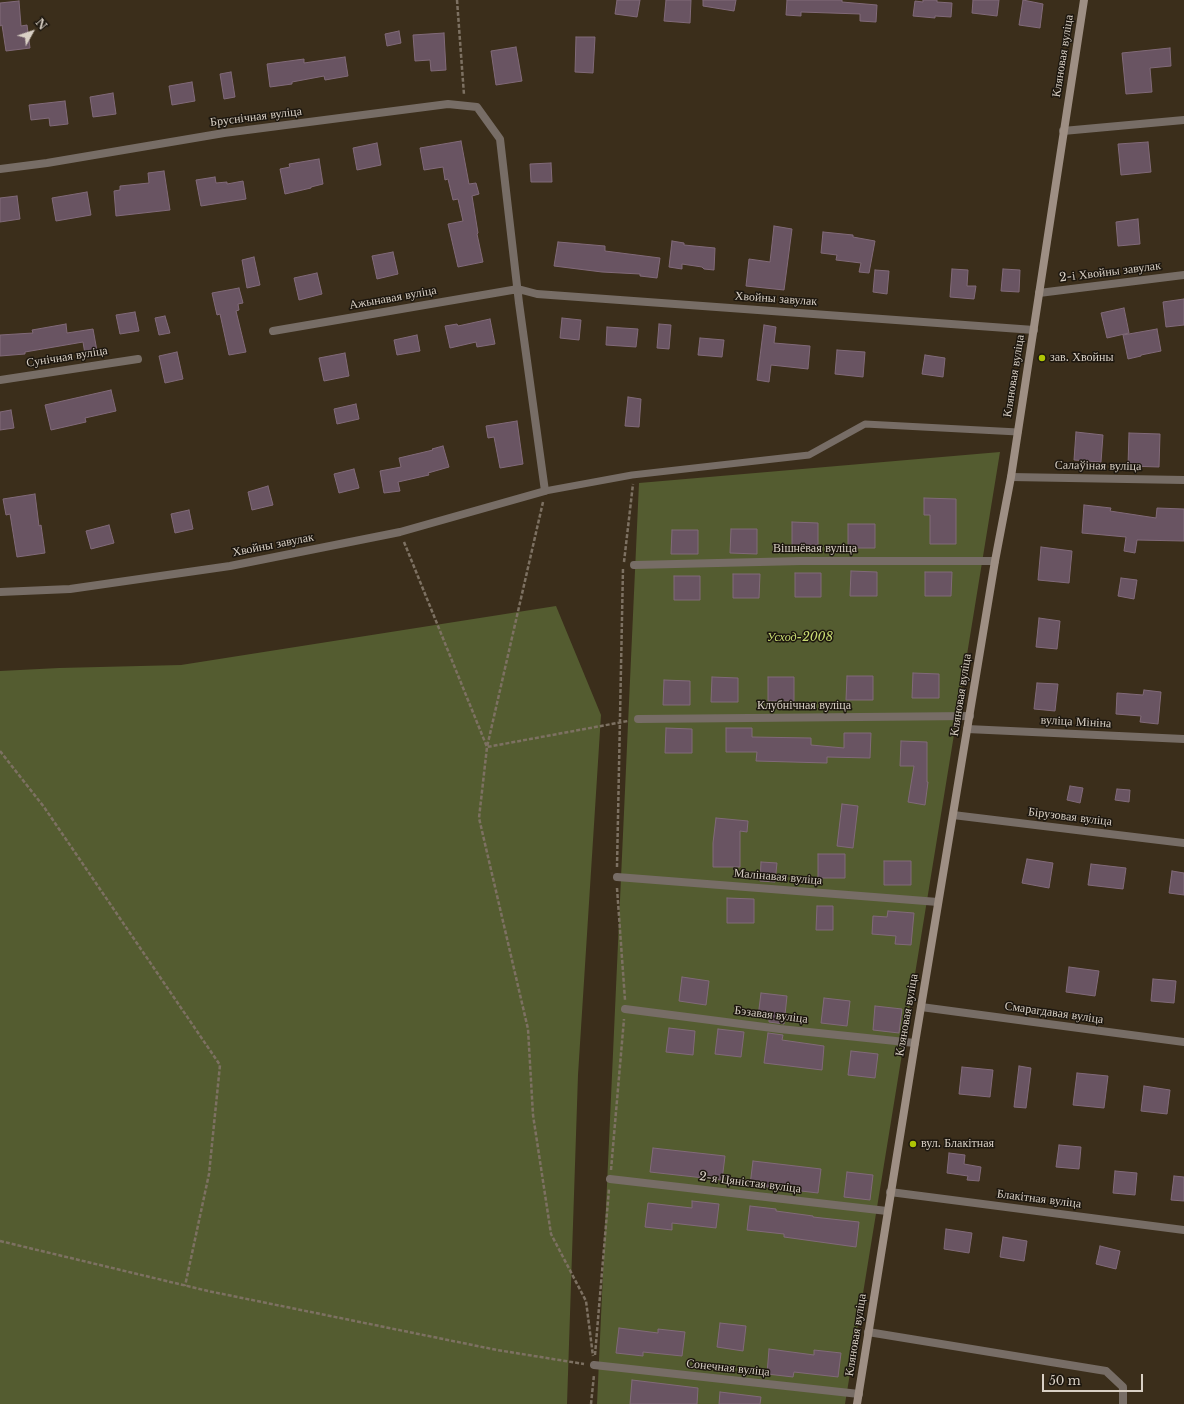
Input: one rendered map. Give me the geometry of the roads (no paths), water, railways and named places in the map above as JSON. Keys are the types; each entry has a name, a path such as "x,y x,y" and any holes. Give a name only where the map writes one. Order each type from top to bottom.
{"street":[{"name":"Кляновая вуліца","path":"857,1404 938,902 1018,432 1084,0"},
{"name":"Бруснічная вуліца","path":"0,169 47,163 224,133 448,104 477,107 500,139 518,289"},
{"path":"1063,131 1184,120"},
{"name":"2-і Хвойны завулак","path":"1039,293 1184,275"},
{"path":"518,289 545,491"},
{"name":"Хвойны завулак","path":"518,289 537,294 1034,330"},
{"name":"Ажынавая вуліца","path":"273,331 518,289"},
{"name":"Сунічная вуліца","path":"0,380 138,359"},
{"name":"Салаўіная вуліца","path":"1010,477 1184,480"},
{"name":"Хвойны завулак","path":"0,592 70,589 230,566 400,532 545,491"},
{"name":"Вішнёвая вуліца","path":"634,564 801,561 995,561"},
{"name":"Клубнічная вуліца","path":"638,719 970,716"},
{"name":"вуліца Мініна","path":"967,729 1184,739"},
{"name":"Бірузовая вуліца","path":"953,815 1184,842"},
{"name":"Малінавая вуліца","path":"617,877 938,902"},
{"name":"Смарагдавая вуліца","path":"922,1007 1184,1042"},
{"name":"Бэзавая вуліца","path":"625,1009 780,1029 915,1043"},
{"name":"2-я Цяністая вуліца","path":"610,1179 887,1211"},
{"name":"Блакітная вуліца","path":"890,1192 1184,1230"},
{"path":"868,1332 1106,1371 1123,1387 1123,1404"},
{"name":"Сонечная вуліца","path":"594,1365 859,1394"}],"lane":[{"path":"545,491 632,475 809,455 865,424 1018,432"}],"place":[{"name":"зав. Хвойны","path":"1042,358"},
{"name":"вул. Блакітная","path":"913,1144"}],"park label":[{"name":"Усход-2008","path":"800,638"}]}
